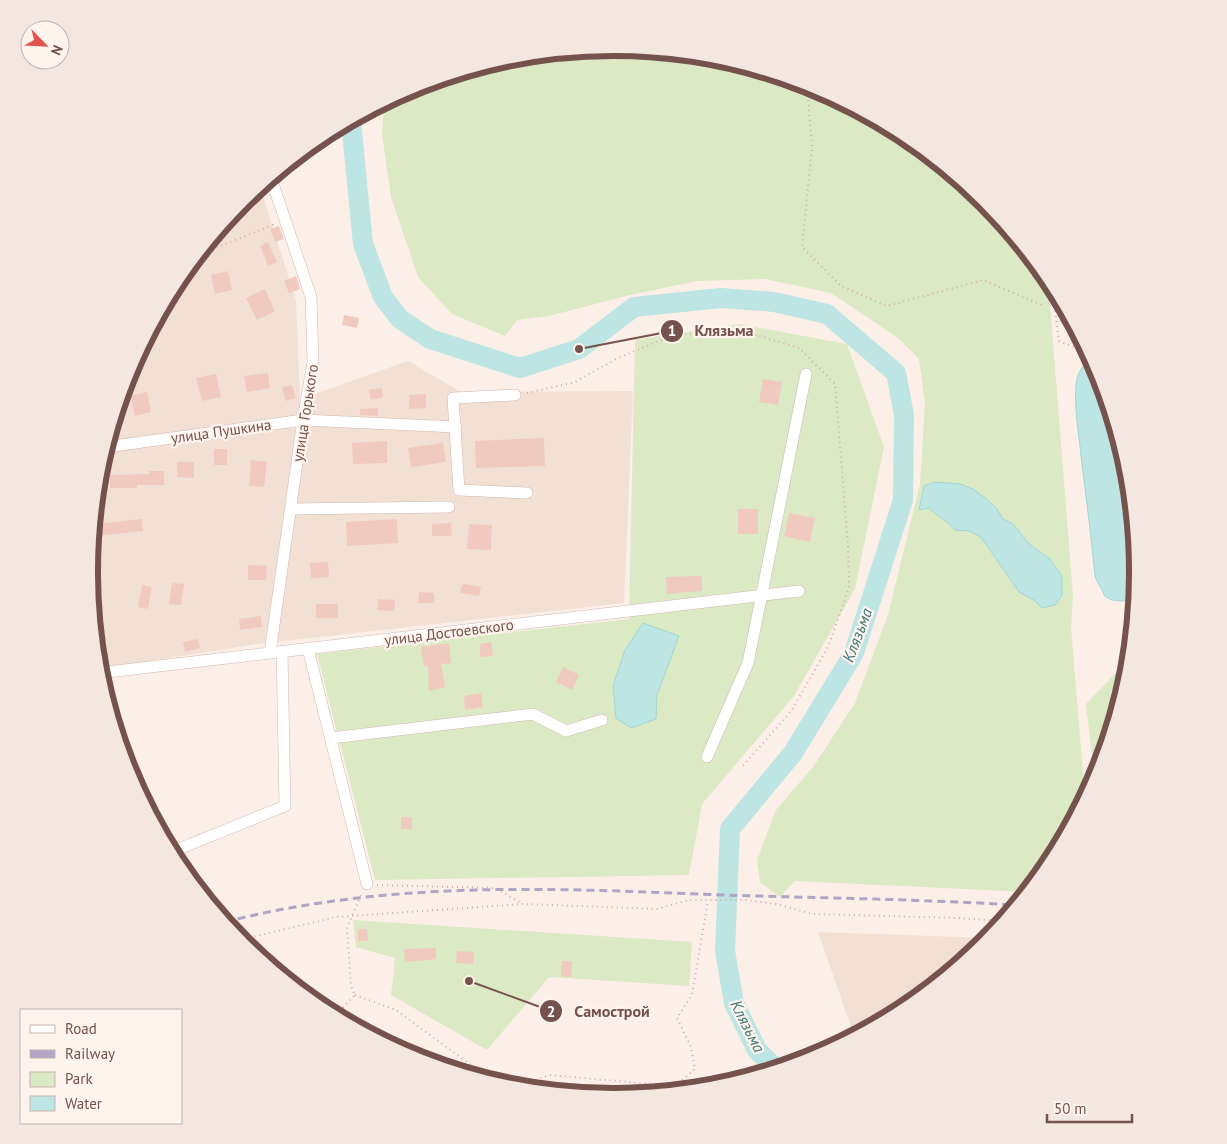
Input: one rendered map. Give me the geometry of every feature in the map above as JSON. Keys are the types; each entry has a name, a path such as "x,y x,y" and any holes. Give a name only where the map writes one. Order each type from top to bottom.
{"street":[{"name":"улица Горького","path":"270,653 313,362 311,297 273,184"},
{"path":"707,757 748,663 806,374"},
{"path":"515,395 453,398 459,490 527,493"},
{"name":"улица Пушкина","path":"113,446 303,420 456,427"},
{"path":"291,509 450,507"},
{"name":"улица Достоевского","path":"108,672 799,591"},
{"path":"308,649 367,884"},
{"path":"179,849 285,806 282,652"},
{"path":"330,738 533,714 566,731 602,720"}],"path":[{"path":"808,95 812,147 802,247 840,286 887,306 983,280 1053,303"},
{"path":"211,250 286,220"},
{"path":"1054,305 1059,340 1078,349"},
{"path":"515,395 575,382 616,359 675,334 756,335 799,348 835,384 848,546 849,588 828,647 792,710 742,767"},
{"path":"476,1069 396,1010 355,994 351,986 347,928 367,884 495,888 523,904"},
{"path":"250,938 336,917 523,904 657,909 689,900 745,900 777,904 812,914 993,920"},
{"path":"677,1083 695,1069 691,1046 677,1018 692,995 708,900"},
{"path":"341,1010 355,994"},
{"path":"532,1081 549,1074 664,1085"}],"shaded area":[{"path":"262,194 296,300 300,399 408,361 461,392 633,391 624,603 257,644 107,668 102,639 98,572 102,505 108,471 115,439 137,375 167,314 185,285 226,232"},
{"path":"818,932 977,938 954,960 900,1001 852,1029"}],"green space":[{"path":"614,56 647,57 714,66 747,74 811,96 842,109 900,143 954,184 978,207 1023,258 1049,297 1073,596 1071,628 1084,783 1060,830 1018,892 795,881 780,897 760,882 757,860 776,810 813,767 855,703 888,615 920,484 925,403 919,359 898,338 831,293 765,279 697,281 630,295 549,316 517,320 505,336 452,314 418,277 391,197 382,134 385,109 448,84 513,66 580,57"},
{"path":"739,324 847,344 884,447 855,589 794,696 702,804 689,875 375,880 317,654 629,619 635,340"},
{"path":"1120,669 1112,705 1093,762 1086,704"},
{"path":"353,920 692,942 689,986 549,977 487,1050 391,995 395,958 356,947"}],"water":[{"path":"1084,365 1102,406 1112,439 1125,505 1129,572 1128,600 1123,601 1115,601 1104,595 1095,575 1076,403 1077,378"},
{"path":"935,482 960,484 973,489 997,509 1003,519 1013,524 1029,544 1050,559 1062,576 1062,595 1055,605 1042,608 1034,600 1019,592 981,537 969,531 955,530 929,508 919,510 924,486"},
{"path":"643,623 679,636 657,695 656,719 631,728 616,718 613,686 625,650"}],"building":[{"path":"259,197 261,202 251,205"},
{"path":"279,226 284,239 275,242 270,229"},
{"path":"268,242 277,262 268,266 260,246"},
{"path":"228,271 232,290 215,294 211,275"},
{"path":"296,276 300,289 289,293 284,281"},
{"path":"265,289 275,311 257,320 246,298"},
{"path":"344,315 359,318 357,328 342,325"},
{"path":"268,373 270,388 247,392 244,376"},
{"path":"216,374 221,397 202,401 196,378"},
{"path":"763,379 782,382 778,405 759,402"},
{"path":"292,385 296,398 286,401 282,387"},
{"path":"382,388 383,397 371,400 369,390"},
{"path":"147,392 151,412 135,416 130,396"},
{"path":"426,394 426,408 409,409 409,395"},
{"path":"378,408 378,416 360,415 360,409"},
{"path":"544,438 545,466 476,468 475,441"},
{"path":"387,441 387,463 353,464 352,443"},
{"path":"443,443 446,462 411,467 408,448"},
{"path":"214,449 227,449 227,465 214,465"},
{"path":"251,460 267,462 264,487 249,486"},
{"path":"177,462 194,462 194,478 177,477"},
{"path":"149,471 164,471 164,485 110,488 110,475 149,474"},
{"path":"738,509 758,509 758,534 738,534"},
{"path":"789,513 815,518 810,542 784,536"},
{"path":"142,519 143,531 99,535 100,523"},
{"path":"397,519 398,543 347,546 346,522"},
{"path":"451,523 452,536 432,536 432,524"},
{"path":"469,524 492,525 491,550 467,549"},
{"path":"328,562 329,577 311,578 310,563"},
{"path":"248,565 267,566 266,580 248,580"},
{"path":"702,576 702,591 667,594 666,577"},
{"path":"172,583 184,584 181,605 169,604"},
{"path":"142,585 152,587 148,609 138,607"},
{"path":"462,585 481,587 479,596 460,593"},
{"path":"419,592 434,593 434,603 418,603"},
{"path":"378,599 395,600 394,611 377,610"},
{"path":"316,604 338,604 338,618 316,618"},
{"path":"261,616 262,627 240,630 239,619"},
{"path":"198,639 200,648 185,652 183,642"},
{"path":"491,642 493,656 480,657 480,644"},
{"path":"449,643 451,663 441,664 445,687 429,691 428,666 424,666 421,647"},
{"path":"563,667 579,675 572,690 556,682"},
{"path":"481,693 483,707 465,710 464,696"},
{"path":"401,817 412,817 412,829 401,829"},
{"path":"358,929 367,929 368,941 358,941"},
{"path":"436,948 436,959 405,962 404,949"},
{"path":"457,951 474,952 473,964 456,963"},
{"path":"562,961 572,961 571,977 561,976"}],"waterway":[{"name":"Клязьма","path":"352,128 363,244 383,297 400,319 430,339 520,368 579,349 634,307 721,298 774,302 827,314 896,373 904,415 903,500 854,653 793,753 730,829 725,951 734,1003 757,1050 770,1063"}],"railway":[{"path":"233,920 287,908 348,899 472,890 596,890 1007,905"}],"place":[{"name":"Клязьма","path":"579,349"},
{"name":"Самострой","path":"469,981"}]}
